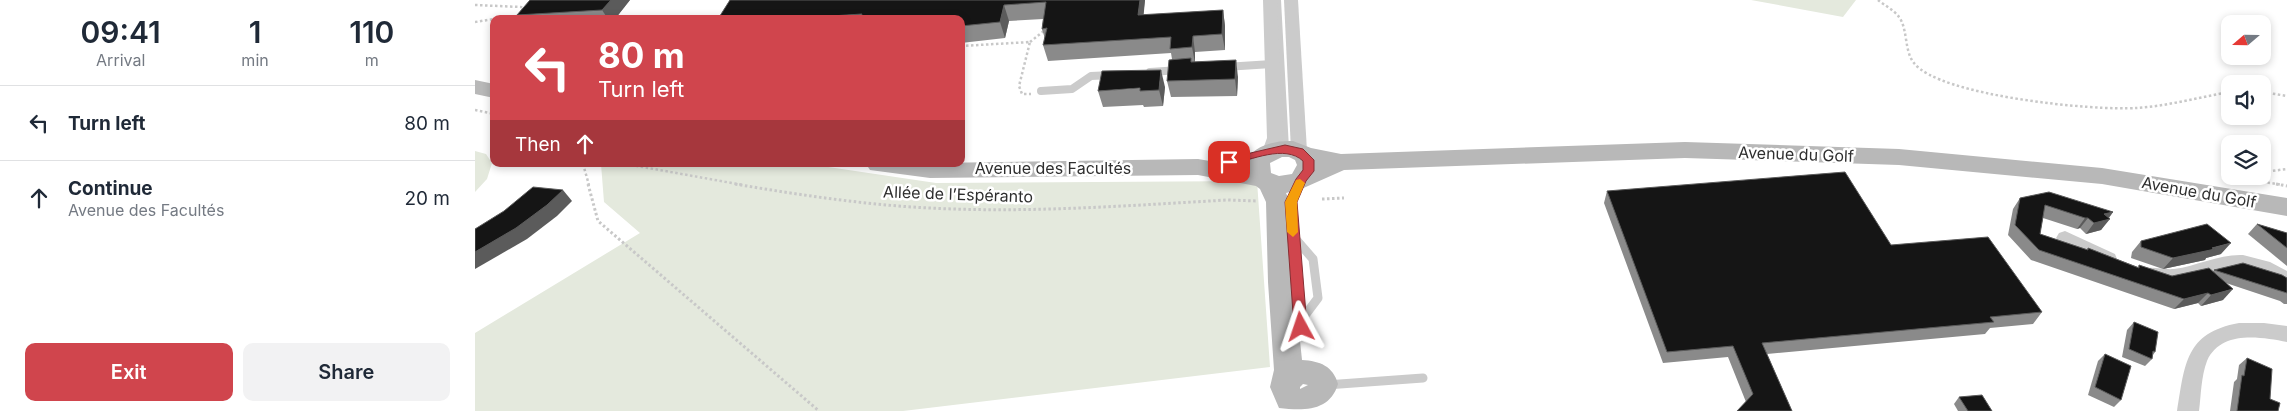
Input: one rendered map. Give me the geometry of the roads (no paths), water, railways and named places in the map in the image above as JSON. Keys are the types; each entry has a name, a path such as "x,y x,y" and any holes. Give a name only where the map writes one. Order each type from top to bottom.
{"main road":[{"path":"475,87 490,90"},
{"name":"Avenue du Golf","path":"1290,160 1341,162 1685,150 1899,157 2102,176 2287,207"},
{"name":"Avenue des Facultés","path":"904,167 930,170 1198,168 1290,160 1289,184 1270,188 1198,168"},
{"path":"1290,160 1293,236 1300,322 1306,366 1304,395 1289,370 1270,188 1259,174 1257,167 1290,160"}],"street":[{"path":"1270,0 1275,138 1290,160"},
{"path":"1290,160 1291,0"},
{"path":"2065,238 2103,257 2163,278 2237,262 2266,268 2287,281"},
{"path":"2188,411 2194,373 2200,354 2211,341 2231,332 2256,329 2287,334"}],"lane":[{"path":"1277,0 1285,130 1290,160"},
{"path":"1215,68 1272,64"},
{"path":"1139,73 1186,70"},
{"path":"1041,91 1072,89 1091,76 1119,74"},
{"path":"1304,395 1423,378"}]}
